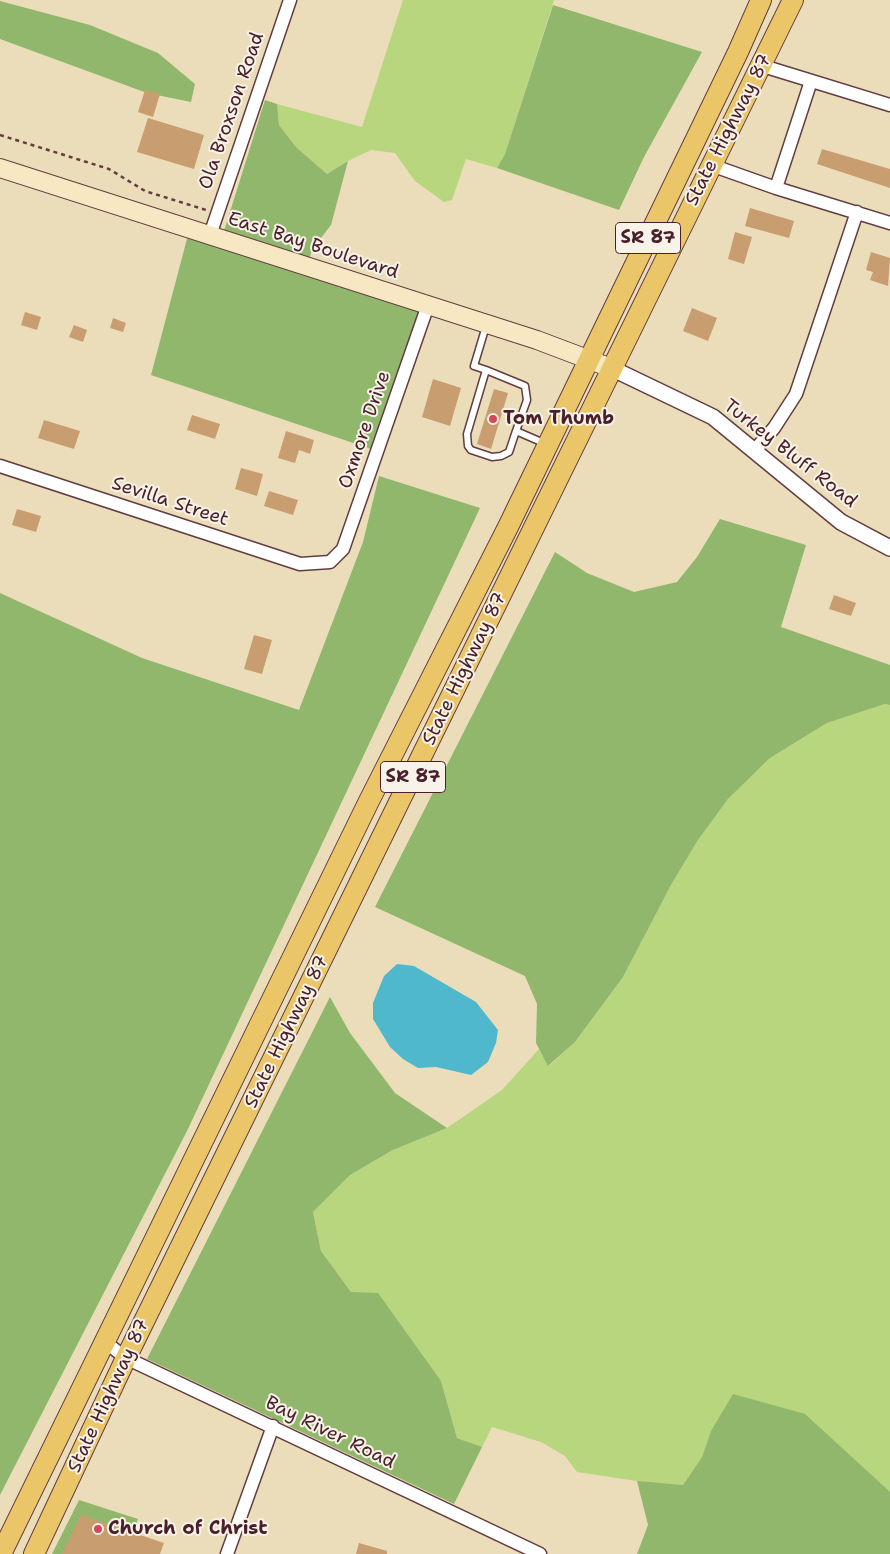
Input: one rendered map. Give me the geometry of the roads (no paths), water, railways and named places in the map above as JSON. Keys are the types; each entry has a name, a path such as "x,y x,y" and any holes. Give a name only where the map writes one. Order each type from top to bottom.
{"highway":[{"name":"SR 87","path":"1,1554 369,801 508,527 738,52 761,0"},
{"name":"State Highway 87","path":"34,1554 126,1358 711,165 763,66 793,0"}],"main road":[{"name":"East Bay Boulevard","path":"0,168 487,324 611,368"}],"street":[{"name":"Ola Broxson Road","path":"210,235 290,0"},
{"path":"763,66 890,105"},
{"path":"776,188 811,81"},
{"path":"711,165 776,188 890,223"},
{"path":"754,451 774,428 796,394 857,212"},
{"name":"Oxmore Drive","path":"330,562 343,549 428,306"},
{"name":"Turkey Bluff Road","path":"611,368 713,417 841,522 890,548"},
{"name":"Sevilla Street","path":"0,466 300,564 330,562"},
{"name":"Bay River Road","path":"105,1342 126,1358 540,1554"},
{"path":"227,1554 273,1426"}],"lane":[{"path":"486,370 467,434 468,446 471,450 492,457 502,456 509,452 527,400 524,386 486,370 474,366 487,324"},
{"path":"516,431 547,445"}],"water":[{"path":"397,964 414,966 476,1002 498,1030 496,1043 488,1062 471,1075 436,1067 418,1068 403,1059 390,1047 373,1019 373,1003 384,976"}],"place":[{"name":"Tom Thumb","path":"493,419"},
{"name":"Church of Christ","path":"98,1529"}]}
